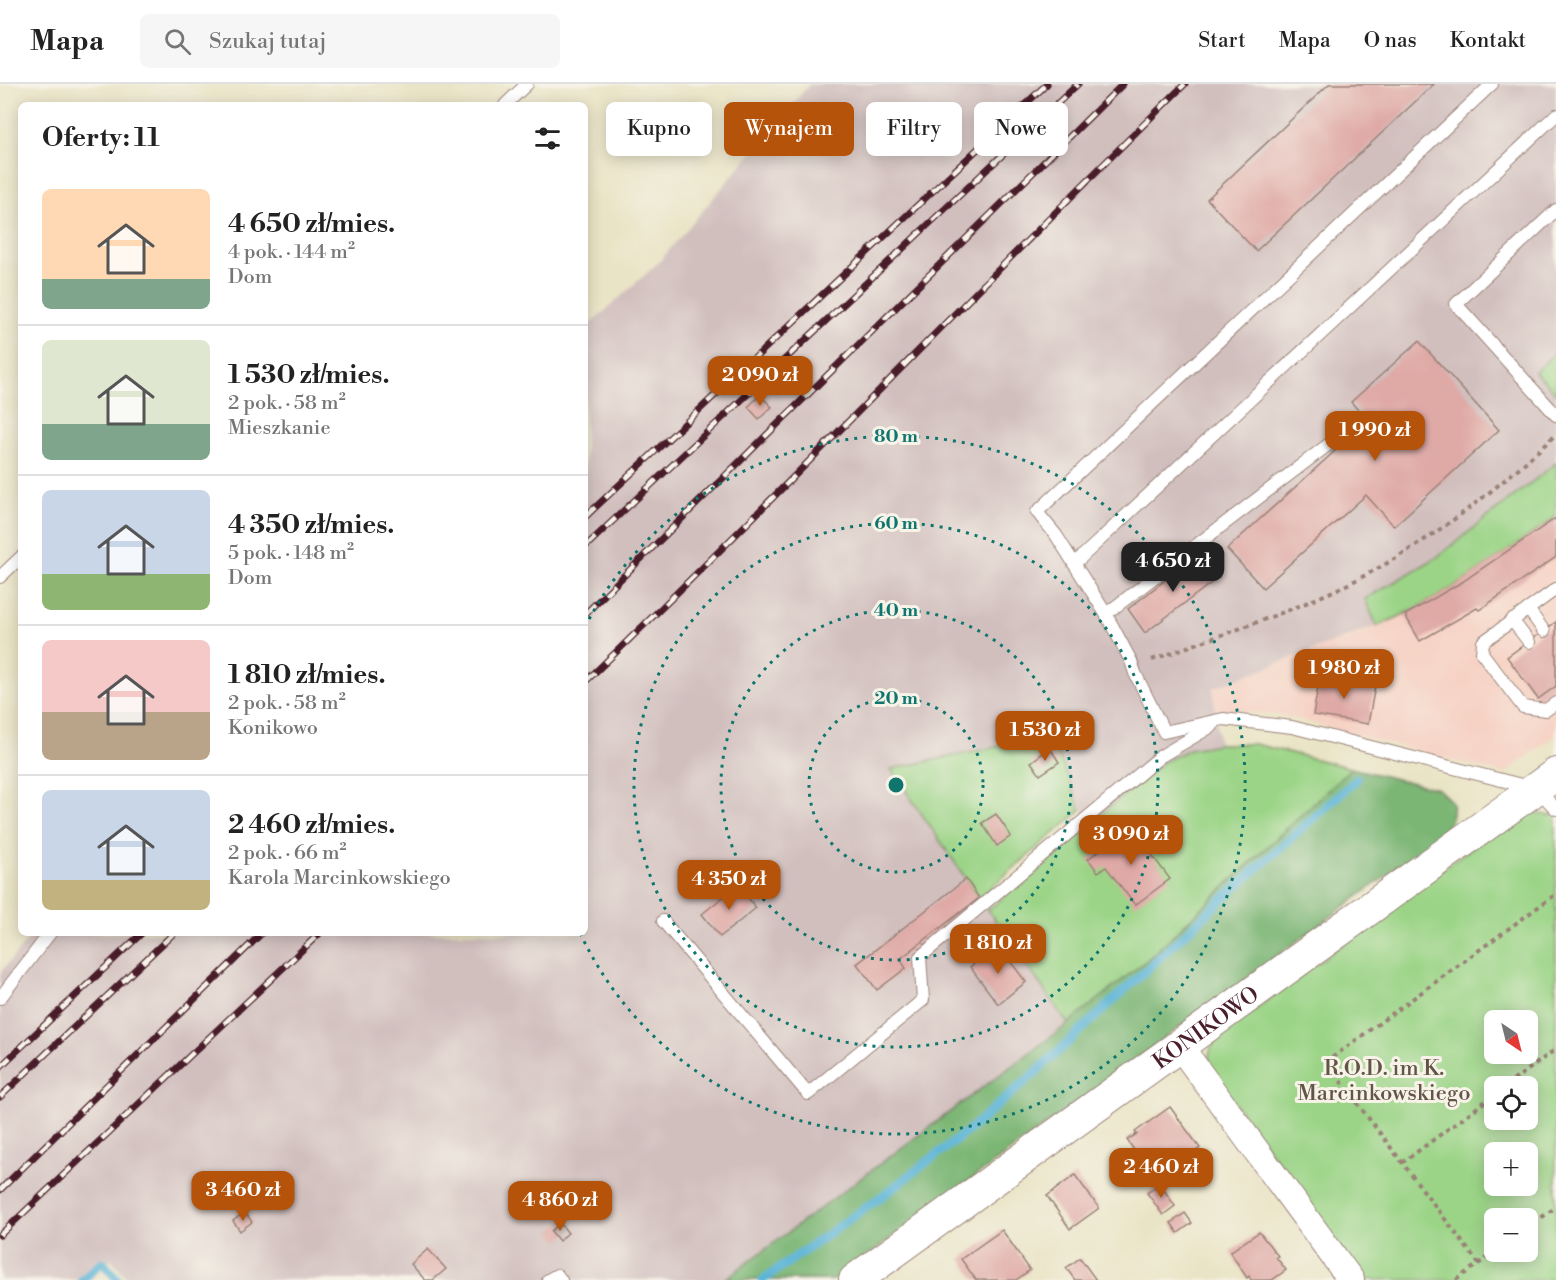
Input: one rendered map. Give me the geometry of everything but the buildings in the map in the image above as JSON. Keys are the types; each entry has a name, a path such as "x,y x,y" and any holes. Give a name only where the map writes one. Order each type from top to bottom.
{"street":[{"name":"KONIKOWO","path":"855,1280 1179,1045 1550,791"},
{"path":"1179,1045 1351,1280"}],"lane":[{"path":"508,102 527,84"},
{"path":"1492,84 1037,512 1056,535 1107,614 1164,732 1223,719 1292,728 1550,791"},
{"path":"1074,564 1556,115"},
{"path":"1556,210 1456,304 1556,415"},
{"path":"1107,614 1358,422"},
{"path":"0,577 18,560"},
{"path":"1556,589 1483,642 1482,653 1523,707 1546,710 1556,703"},
{"path":"1528,609 1544,631"},
{"path":"1512,620 1529,642"},
{"path":"663,921 808,1094 923,1000 920,957 1161,756 1223,719"},
{"path":"0,998 48,936"},
{"path":"548,1280 556,1275 561,1280"}],"path":[{"path":"1133,666 1287,611 1361,578 1432,535 1531,458 1556,435"},
{"path":"1479,1264 1326,1062 1556,894"},
{"path":"1520,1076 1556,1049"},
{"path":"1402,1163 1484,1102"},
{"path":"1538,1220 1556,1207"},
{"path":"1456,1280 1484,1260"}],"shaded area":[{"path":"810,84 1556,84 1556,518 1462,582 1405,615 1213,688 1219,744 1190,749 1162,763 1089,825 1053,741 1006,745 892,769 1068,1024 724,1280 129,1280 111,1259 90,1280 0,1280 0,973 31,936 588,936 588,326 659,262 749,156 854,156 854,102 795,102"},
{"path":"1556,518 1556,735 1504,774 1281,715 1215,709 1213,688 1405,615 1462,582"}],"green space":[{"path":"1556,352 1556,393 1535,372"},
{"path":"1556,463 1556,517 1447,591 1377,626 1365,599 1436,558"},
{"path":"1053,741 1081,810 979,898 891,769 1006,745"},
{"path":"1219,744 1255,744 1351,768 1147,960 1068,1024 988,910 1162,763 1190,749"},
{"path":"1351,768 1438,789 1452,802 1449,824 1434,841 834,1280 724,1280 1068,1024 1147,960"},
{"name":"R.O.D. im K. Marcinkowskiego","path":"1523,809 1550,816 1556,811 1556,1280 1364,1280 1217,1079 1209,1059 1210,1050 1216,1039"}],"waterway":[{"path":"763,1280 885,1194 969,1130 1034,1074 1215,906 1357,779"},
{"path":"82,1280 102,1262 118,1280"}],"railway":[{"path":"588,514 1047,84"},
{"path":"588,544 1078,84"},
{"path":"588,611 1123,84"},
{"path":"588,679 1185,84"},
{"path":"0,1067 139,936"},
{"path":"0,1097 171,936"},
{"path":"0,1190 259,936"},
{"path":"0,1235 317,936"}]}
